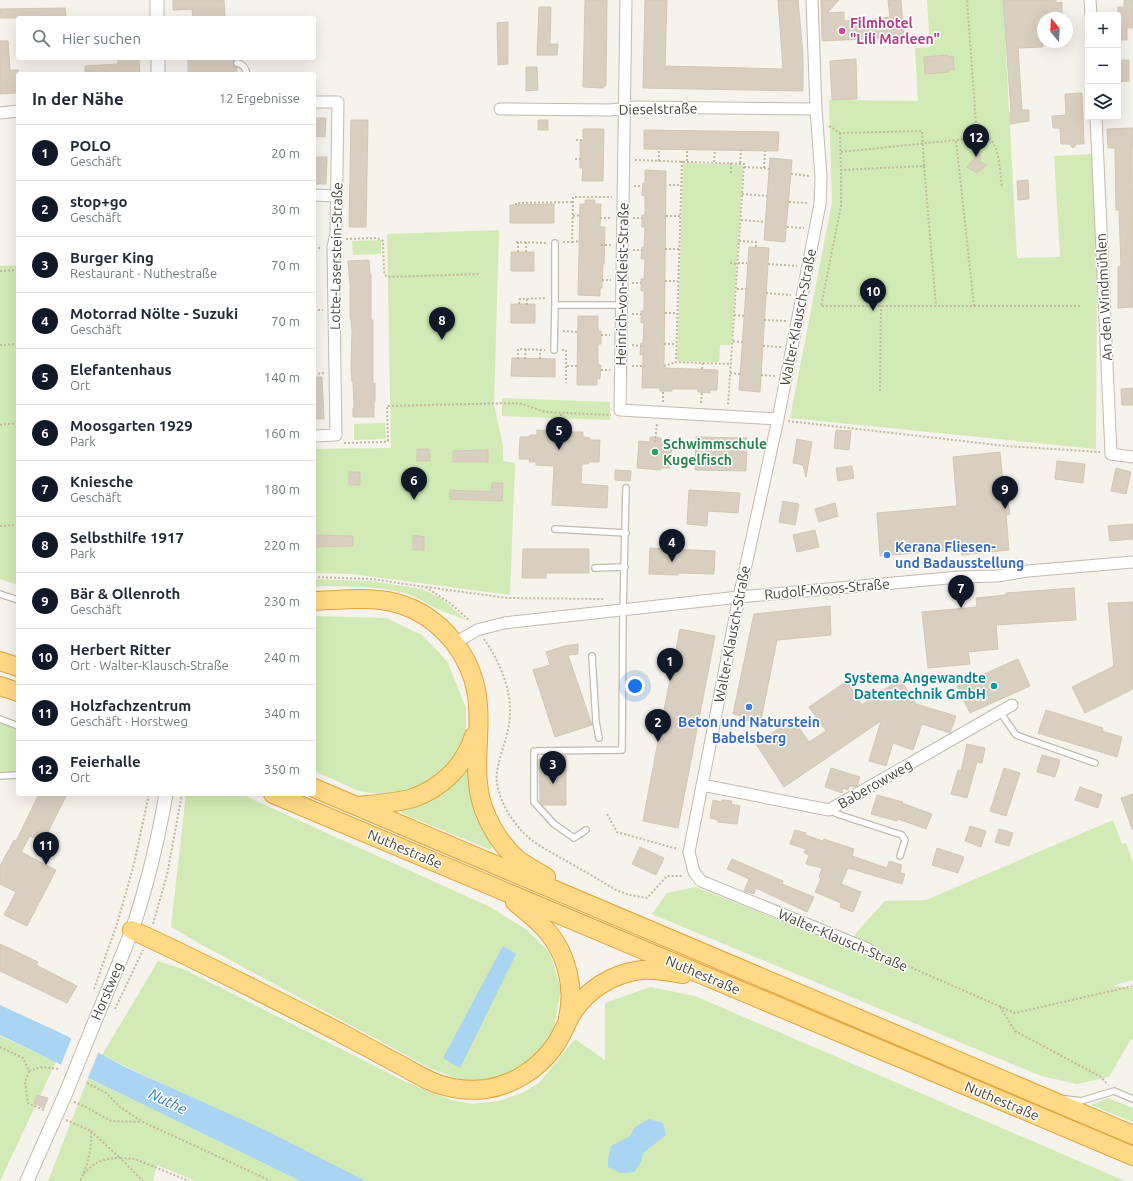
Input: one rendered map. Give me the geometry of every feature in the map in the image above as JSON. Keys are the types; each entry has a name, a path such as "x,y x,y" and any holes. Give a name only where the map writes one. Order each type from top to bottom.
{"highway":[{"path":"316,600 372,600 395,603 417,611 447,634 464,657 476,688 478,705 476,766 479,788 484,809 498,836 518,860 593,907"},
{"path":"0,661 16,666"},
{"path":"0,686 16,691"},
{"path":"356,806 401,800 424,793 434,788 453,773 460,764 472,744 478,722"},
{"name":"Nuthestraße","path":"316,789 1133,1135"},
{"name":"Nuthestraße","path":"279,796 1133,1156"},
{"path":"502,890 540,923 560,950 568,972 570,985 569,1012 566,1025"},
{"path":"132,930 339,1032 428,1080 450,1088 462,1089 486,1089 499,1086 524,1075 535,1068 553,1048 572,1014 587,995 596,987 618,976 642,970 654,970 708,977"}],"street":[{"path":"157,0 157,16"},
{"name":"Heinrich-von-Kleist-Straße","path":"626,0 620,410 778,419"},
{"name":"Walter-Klausch-Straße","path":"812,0 816,110 821,176 820,204 778,419 738,597 689,852 694,872 701,881 868,949"},
{"path":"1090,0 1091,12"},
{"path":"158,60 158,72"},
{"name":"Lotte-Laserstein-Straße","path":"316,102 338,102 336,234 333,247 336,435"},
{"name":"Dieselstraße","path":"500,109 610,110 625,108 816,110"},
{"path":"0,113 16,111"},
{"name":"An den Windmühlen","path":"1096,120 1112,454"},
{"path":"316,195 336,196"},
{"path":"316,436 336,435"},
{"path":"1112,454 1133,457"},
{"name":"Rudolf-Moos-Straße","path":"455,643 477,630 504,623 624,605 997,576 1028,571 1133,562"},
{"name":"Baberowweg","path":"702,785 829,810 1012,705"},
{"name":"Horstweg","path":"27,1181 70,1099 93,1026 132,930 153,858 166,796"}],"lane":[{"path":"237,63 245,68 246,72"},
{"path":"554,350 555,243"},
{"path":"554,305 622,305"},
{"path":"586,830 574,838 554,824 534,802 534,751 622,750 626,488"},
{"path":"555,529 626,533"},
{"path":"596,568 625,567"},
{"path":"0,594 16,599"},
{"path":"592,656 596,722 599,738"},
{"path":"1000,712 1016,735 1095,763"},
{"path":"0,719 16,725"},
{"path":"0,776 16,775"},
{"path":"829,810 902,835 904,840 900,856"},
{"path":"1043,1096 1081,1101 1114,1091 1133,1099"}],"path":[{"path":"967,0 977,138"},
{"path":"818,125 830,126 840,133 922,131 936,306"},
{"path":"840,133 841,206 820,306 1081,306"},
{"path":"841,152 986,137 994,142 998,156 1002,187"},
{"path":"576,140 581,140 581,142"},
{"path":"956,140 974,306"},
{"path":"659,149 659,161"},
{"path":"686,162 687,150"},
{"path":"714,162 715,150"},
{"path":"740,163 741,150"},
{"path":"764,168 765,151"},
{"path":"575,159 581,160"},
{"path":"624,160 744,164 737,289 727,416"},
{"path":"673,368 676,344 682,161"},
{"path":"731,163 731,172"},
{"path":"841,170 924,166"},
{"path":"744,167 770,169"},
{"path":"791,174 821,176"},
{"path":"668,185 681,185"},
{"path":"742,194 768,196"},
{"path":"572,242 573,197 600,197"},
{"path":"516,205 516,203 538,204 573,202"},
{"path":"789,202 820,204"},
{"path":"573,216 580,215"},
{"path":"666,216 680,216"},
{"path":"740,220 765,222"},
{"path":"787,227 815,229"},
{"path":"335,239 376,238 383,241 384,270 385,275 388,277 479,274"},
{"path":"518,252 517,242 555,243 579,241"},
{"path":"739,241 756,242 756,247"},
{"path":"526,242 526,252"},
{"path":"665,249 679,249"},
{"path":"730,263 747,263"},
{"path":"768,264 808,267"},
{"path":"0,271 16,270"},
{"path":"665,281 678,281"},
{"path":"737,289 746,289"},
{"path":"766,293 802,295"},
{"path":"520,304 520,299 554,298"},
{"path":"527,299 527,305"},
{"path":"880,391 881,306"},
{"path":"665,312 677,313"},
{"path":"734,315 744,316"},
{"path":"764,320 797,322"},
{"path":"554,331 578,332"},
{"path":"733,342 742,342"},
{"path":"0,345 16,344"},
{"path":"664,344 676,344"},
{"path":"763,346 792,348"},
{"path":"526,349 526,359"},
{"path":"540,350 540,359"},
{"path":"664,366 674,363 731,364"},
{"path":"702,369 703,363"},
{"path":"566,366 578,366"},
{"path":"730,373 740,374"},
{"path":"663,391 663,399"},
{"path":"702,392 702,400"},
{"path":"336,435 344,443 388,441 388,406 514,403 522,404 545,412 613,415"},
{"path":"560,436 561,413"},
{"path":"778,419 792,422 1006,446 1112,454"},
{"path":"0,425 16,423"},
{"path":"655,442 657,423"},
{"path":"0,526 16,525"},
{"path":"316,577 372,579 507,598 624,605"},
{"path":"425,587 461,612 489,646 499,666 509,693 510,705 509,725 497,773 499,790 507,811 522,831 545,848 616,890 630,894 647,898 667,876 686,876 694,872"},
{"path":"93,991 117,924 134,864 149,796"},
{"path":"607,814 617,832 689,852"},
{"name":"Walter-Klausch-Straße","path":"868,949 1015,1013 1133,986"},
{"path":"1000,1006 1015,1031 1101,1077 1114,1091"},
{"path":"0,1047 24,1058 29,1071 25,1082 28,1103 44,1110"},
{"path":"29,1071 41,1066 59,1069"},
{"path":"87,1082 106,1094 120,1107 143,1122 270,1181"},
{"path":"70,1099 111,1121 143,1122"},
{"path":"66,1120 91,1131 142,1181"},
{"path":"80,1181 91,1151 91,1131"},
{"path":"82,1176 90,1167 101,1160 120,1158 135,1159 189,1181"}],"green space":[{"path":"927,0 1003,0 1017,258 1060,257 1054,156 1093,154 1097,256 1096,449 790,418 832,202 829,100 918,101 915,48 930,47"},
{"path":"683,163 743,165 731,345 720,345 719,362 677,361"},
{"path":"499,230 494,404 503,446 503,461 515,463 510,595 351,574 316,573 316,449 391,448 387,234"},
{"path":"381,240 381,254 353,255 352,241"},
{"path":"16,265 16,584 0,579 0,266"},
{"path":"502,398 610,402 610,420 502,416"},
{"path":"385,423 386,439 354,440 354,424"},
{"path":"316,579 370,581 422,589 442,599 466,620 437,609 408,594 393,590 316,586"},
{"path":"316,616 386,618 422,635 447,661 466,708 466,733 460,749 450,765 420,787 402,793 383,795 359,791 316,772"},
{"path":"0,719 16,725 16,775 0,775"},
{"path":"471,749 493,845 491,850 401,813 404,805"},
{"path":"186,796 245,796 490,907 527,930 550,953 561,989 554,1028 544,1047 530,1062 514,1073 491,1081 465,1081 432,1069 171,927"},
{"path":"1113,820 1122,844 1126,843 1133,863 1133,980 1112,986 1133,988 1133,1040 1131,1039 1109,1077 1077,1084 1041,1076 652,914 667,893 695,887 848,947 856,933 885,901 926,900"},
{"path":"158,961 188,971 406,1082 451,1100 472,1104 498,1101 522,1093 539,1083 575,1039 605,1060 605,1003 650,987 695,996 1125,1181 366,1181 102,1055"},
{"path":"0,1036 56,1062 0,1181"},
{"path":"88,1078 300,1181 195,1181 157,1165 153,1181 48,1181"},
{"path":"1108,1098 1133,1108 1133,1122 1091,1105"}],"water":[{"path":"503,946 516,954 460,1068 443,1058"},
{"name":"Nuthe","path":"0,1005 67,1036 125,1067 265,1130 366,1181 300,1181 0,1035"},
{"path":"649,1119 663,1123 666,1135 643,1153 641,1162 634,1172 621,1173 608,1167 611,1146 630,1136 635,1127"}],"pier":[{"path":"72,1037 99,1051 87,1080 60,1067"}],"building":[{"path":"173,0 224,0 225,16 193,16 192,9 173,10"},
{"path":"585,0 607,0 606,85 603,88 583,87"},
{"path":"645,0 667,0 665,66 783,69 778,0 798,0 803,54 803,91 643,88"},
{"path":"821,0 839,0 827,13 844,12 844,21 872,20 890,17 888,0 901,0 904,37 822,41"},
{"path":"1003,0 1056,0 1056,3 1062,2 1062,12 1037,12 1037,47 1018,48 1022,110 1029,110 1029,121 1010,124 1011,111"},
{"path":"1124,0 1133,0 1133,28 1127,28 1127,40 1121,40 1121,12 1118,12 1118,7 1124,7"},
{"path":"539,7 551,7 550,44 558,44 557,55 537,55"},
{"path":"65,8 66,16 16,16 16,18 0,18 0,9"},
{"path":"508,22 508,64 498,65 497,23"},
{"path":"0,41 8,41 10,70 18,70 18,72 16,72 16,93 0,94"},
{"path":"948,55 948,57 953,56 954,70 949,70 949,72 925,74 924,57"},
{"path":"856,59 857,99 832,100 830,61"},
{"path":"118,60 139,60 140,72 85,72 85,66 118,64"},
{"path":"188,60 235,60 233,62 234,66 237,67 237,72 188,72"},
{"path":"1121,60 1129,60 1129,81 1121,82"},
{"path":"526,67 537,67 538,90 526,91"},
{"path":"1082,93 1084,144 1077,144 1073,148 1069,144 1061,144 1060,128 1053,128 1052,116 1066,115 1065,94"},
{"path":"316,118 326,118 325,137 316,136"},
{"path":"351,120 368,120 366,227 349,227"},
{"path":"538,120 548,120 548,130 538,130"},
{"path":"1133,128 1133,307 1118,308 1118,267 1121,266 1119,210 1116,210 1115,148 1108,148 1107,129"},
{"path":"583,129 604,129 603,181 582,181 583,168 580,168 580,142 583,141"},
{"path":"644,130 779,132 778,151 644,149"},
{"path":"980,151 980,162 987,165 977,173 967,167"},
{"path":"316,157 327,157 326,184 316,184"},
{"path":"770,158 792,160 785,242 764,240"},
{"path":"645,170 666,171 664,368 718,370 717,390 710,390 710,393 698,392 698,389 672,389 672,391 660,391 660,388 642,388 643,355 640,355 641,343 643,343 644,323 641,323 641,311 644,311 644,291 641,291 641,279 644,279 645,259 641,259 642,247 644,247 645,227 642,227 642,215 645,215 645,196 642,195 643,183 645,183"},
{"path":"1028,180 1029,199 1018,200 1017,181"},
{"path":"585,200 595,200 595,204 601,204 600,227 605,227 604,264 600,296 578,295 580,204 585,204"},
{"path":"554,204 554,223 510,223 510,205"},
{"path":"749,247 769,248 760,392 739,390"},
{"path":"511,252 534,252 534,271 511,271"},
{"path":"369,260 371,275 371,320 373,320 373,383 375,383 374,417 353,417 353,382 351,367 352,331 350,319 348,261"},
{"path":"511,304 535,304 535,323 511,323"},
{"path":"578,316 598,316 598,331 601,331 601,344 598,344 598,365 601,365 600,379 597,379 597,385 577,385"},
{"path":"512,358 555,359 555,377 511,376"},
{"path":"316,377 322,377 324,419 316,419"},
{"path":"1133,388 1133,405 1122,405 1121,389"},
{"path":"537,430 551,431 551,436 569,437 569,432 583,432 583,437 590,438 590,440 600,440 599,462 582,464 581,484 608,486 607,508 552,505 554,466 536,465 536,462 529,462 530,459 519,459 520,437 537,435"},
{"path":"836,430 851,431 849,450 834,448"},
{"name":"Schwimmschule Kugelfisch","path":"650,437 661,438 661,443 672,443 670,468 660,468 660,470 637,468 639,441 650,442"},
{"path":"696,437 747,438 746,471 695,470"},
{"path":"797,439 812,442 806,477 803,465 793,463"},
{"path":"417,449 429,449 430,461 417,461"},
{"path":"488,450 488,462 453,462 453,451"},
{"path":"1000,452 1005,503 1008,503 1010,514 1006,515 1009,550 962,555 961,549 880,556 877,513 957,506 953,457"},
{"path":"1057,461 1085,464 1083,483 1055,479"},
{"path":"852,466 854,478 838,481 836,468"},
{"path":"1116,468 1131,472 1126,494 1111,491"},
{"path":"615,470 631,471 630,481 615,480"},
{"path":"349,472 360,472 360,485 349,485"},
{"path":"492,483 503,483 502,501 450,499 450,490 491,492"},
{"path":"689,490 740,493 738,513 708,511 707,526 687,524"},
{"path":"783,501 799,504 795,525 779,522"},
{"path":"835,503 838,516 819,522 815,509"},
{"path":"1133,524 1133,539 1110,541 1108,526"},
{"path":"815,530 819,547 797,552 793,535"},
{"path":"316,535 353,536 353,546 316,547"},
{"path":"413,535 424,537 424,550 413,550"},
{"path":"650,548 715,551 714,574 649,574"},
{"path":"523,549 589,549 589,573 546,573 546,578 522,578"},
{"path":"1074,588 1076,620 996,625 998,649 968,652 970,664 928,668 922,612 977,607 976,598 1006,595 1006,593"},
{"path":"1133,602 1133,689 1085,713 1072,687 1114,666 1108,603"},
{"path":"830,606 831,635 777,640 761,720 751,718 751,721 741,719 742,716 733,714 754,614"},
{"path":"680,629 715,636 678,828 643,821 660,731 655,730 657,719 662,720"},
{"path":"578,644 578,654 568,655 592,725 555,737 533,670 550,665 546,652 565,646"},
{"name":"Systema Angewandte Datentechnik GmbH","path":"1018,659 1030,686 970,713 957,686"},
{"path":"900,679 916,704 956,716 950,733 922,724 913,750 893,743 886,766 869,761 881,721 784,787 756,744 793,719 809,742 826,731 809,707 847,681 862,705"},
{"path":"1046,710 1103,728 1102,731 1122,737 1117,757 1038,733"},
{"path":"967,744 985,748 982,763 977,762 967,798 951,794 958,770 961,771"},
{"path":"1042,755 1060,760 1055,777 1037,772"},
{"path":"549,756 566,756 566,805 542,805 540,802 539,759 549,759"},
{"path":"831,768 860,777 857,786 849,786 848,790 843,788 842,793 825,787"},
{"path":"1004,768 1020,773 1006,816 990,811"},
{"path":"1080,787 1102,795 1098,808 1075,800"},
{"path":"1133,794 1133,829 1132,829 1121,798"},
{"path":"877,795 903,802 902,803 932,814 926,829 898,819 897,821 871,814"},
{"path":"38,796 66,796 43,842 30,836 21,852 56,870 27,926 4,915 16,892 0,884 0,866 14,840 16,841"},
{"path":"713,800 722,802 722,800 732,801 731,804 740,806 737,824 718,822 718,820 710,818"},
{"path":"970,826 986,831 981,847 965,841"},
{"path":"999,829 1013,833 1009,846 995,842"},
{"path":"795,830 806,833 805,835 823,841 824,839 854,849 852,856 887,868 889,861 902,865 900,873 905,874 902,884 848,868 841,884 861,892 853,912 840,907 841,903 815,892 821,878 819,877 822,868 806,864 809,855 804,853 806,849 790,844"},
{"path":"640,847 664,858 656,875 632,864"},
{"path":"937,848 964,857 958,873 932,865"},
{"path":"732,859 783,881 782,884 814,897 807,912 756,888 754,894 744,891 749,879 727,869"},
{"path":"0,944 38,962 36,965 77,986 67,1003 0,971"},
{"path":"37,1095 48,1098 44,1108 34,1103"}],"place":[{"name":"Filmhotel \"Lili Marleen\"","path":"842,31"},
{"name":"Feierhalle","path":"976,157"},
{"name":"Herbert Ritter","path":"873,311"},
{"name":"Selbsthilfe 1917","path":"442,340"},
{"name":"Elefantenhaus","path":"559,450"},
{"name":"Schwimmschule Kugelfisch","path":"655,452"},
{"name":"Moosgarten 1929","path":"414,500"},
{"name":"Bär & Ollenroth","path":"1005,509"},
{"name":"Kerana Fliesen- und Badausstellung","path":"887,555"},
{"name":"Motorrad Nölte - Suzuki","path":"672,562"},
{"name":"Kniesche","path":"961,608"},
{"name":"POLO","path":"670,681"},
{"name":"Systema Angewandte Datentechnik GmbH","path":"994,686"},
{"name":"Beton und Naturstein Babelsberg","path":"749,707"},
{"name":"stop+go","path":"658,742"},
{"name":"Burger King","path":"553,784"},
{"name":"Holzfachzentrum","path":"46,865"}]}
